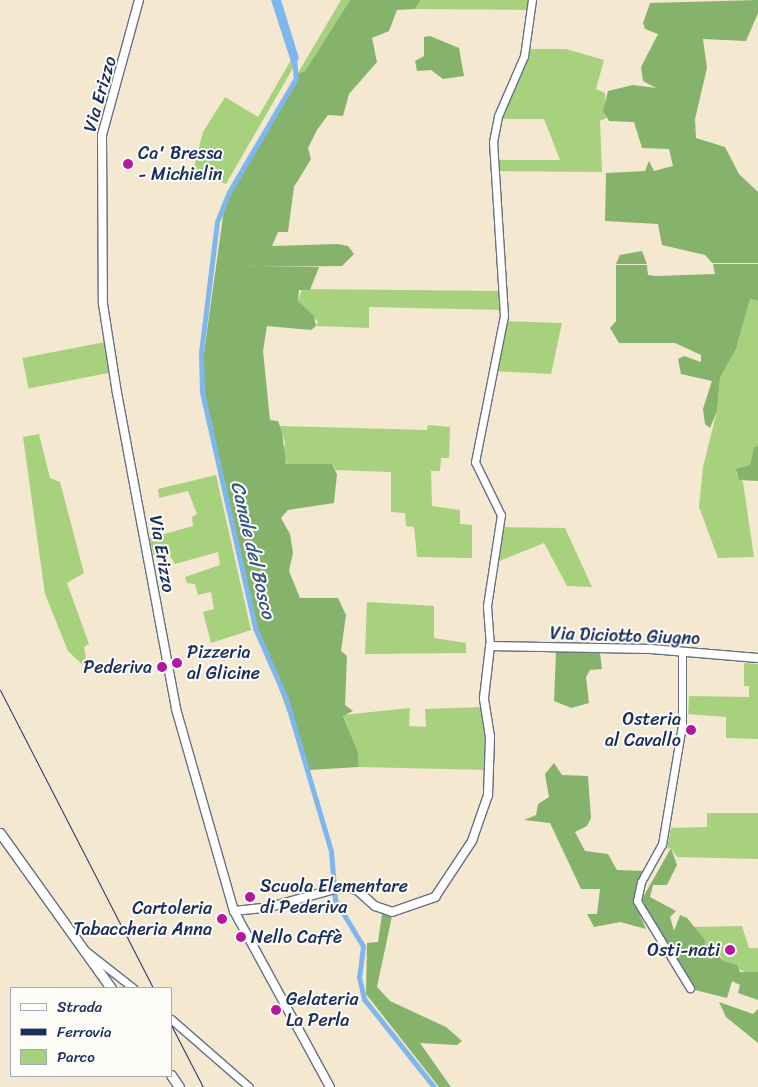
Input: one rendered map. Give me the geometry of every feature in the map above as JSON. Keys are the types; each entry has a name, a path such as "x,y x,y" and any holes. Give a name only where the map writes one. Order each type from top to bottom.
{"main road":[{"name":"Via Erizzo","path":"139,0 102,135 104,313 176,709 234,911 330,1087"},
{"path":"234,911 270,907 335,888 357,890 375,906 392,912 428,902 451,875 476,834 488,795 490,737 484,698 490,646"},
{"name":"Via Diciotto Giugno","path":"490,646 682,652 758,658"},
{"path":"0,834 110,987"},
{"path":"172,1076 179,1087"}],"street":[{"path":"490,646 487,606 501,515 475,462 504,316 493,142 498,116 524,56 532,0"},
{"path":"682,652 682,725 662,844 641,882 637,900 690,988"},
{"path":"83,948 132,987"},
{"path":"172,1020 250,1087"}],"green space":[{"path":"341,0 350,0 305,71 298,73"},
{"path":"350,0 421,0 415,9 397,10 389,31 372,38 377,62 349,94 343,116 328,115 317,130 308,148 311,159 294,187 288,232 278,232 272,246 337,244 348,246 354,254 342,266 242,267 319,267 310,290 299,290 298,301 314,316 316,326 311,330 267,326 263,351 270,420 278,421 282,432 286,464 332,464 337,474 334,503 288,510 281,518 290,534 293,553 289,571 300,598 338,598 346,615 341,651 347,656 345,705 353,711 343,716 358,752 359,767 309,770 259,633 205,395 203,360 225,202 298,73 305,71"},
{"path":"421,0 530,0 528,10 415,9"},
{"path":"758,0 758,13 746,41 703,39 707,68 695,119 696,138 725,147 739,174 758,192 758,263 712,263 705,255 662,245 658,224 605,221 606,173 645,171 649,161 654,171 673,166 669,149 642,148 634,122 609,121 603,111 608,91 633,85 656,88 643,81 641,67 658,34 645,29 643,23 650,3"},
{"path":"430,36 459,48 464,76 443,79 431,70 417,71 415,61 424,56 424,37"},
{"path":"526,49 566,49 604,60 596,89 605,93 606,118 600,121 602,172 494,171 493,160 560,160 544,119 498,119"},
{"path":"291,60 293,68 226,184 193,171 203,132 225,97 258,117"},
{"path":"642,251 647,264 616,264 620,255"},
{"path":"713,264 758,264 758,301 750,299 736,349 720,378 717,411 710,428 705,424 703,409 712,381 681,374 678,359 684,356 701,362 701,355 675,343 619,343 610,328 616,321 616,265 647,265 648,275 656,276 715,274"},
{"path":"302,289 503,291 504,310 369,307 369,328 316,326 318,322 298,301"},
{"path":"750,299 758,301 758,446 754,448 750,465 736,473 743,482 754,557 718,558 699,507 703,467 717,411 720,378 736,349"},
{"path":"503,321 562,323 551,374 493,371"},
{"path":"105,342 111,372 28,388 23,358"},
{"path":"428,425 450,427 449,458 441,458 440,471 431,471 432,506 460,510 460,524 472,525 472,558 417,557 414,527 406,526 405,513 391,512 391,472 336,470 332,464 288,466 283,455 285,443 280,426 427,430"},
{"path":"39,434 50,478 60,482 84,573 67,583 89,644 84,647 88,670 68,651 45,594 23,437"},
{"path":"758,446 758,481 739,480 736,469 750,465 754,447"},
{"path":"216,475 251,630 211,643 203,612 214,609 211,592 198,595 195,584 187,583 185,577 220,565 218,552 175,564 168,553 153,555 150,538 193,526 192,517 197,514 188,491 159,498 158,489"},
{"path":"499,527 565,528 592,587 567,586 544,543 492,564"},
{"path":"367,602 434,606 434,638 466,643 466,653 365,654"},
{"path":"556,652 600,653 602,669 590,670 586,677 589,703 571,708 554,701"},
{"path":"744,663 758,664 758,739 726,738 726,717 688,714 689,696 749,697 749,686 744,686"},
{"path":"485,707 488,770 359,767 358,752 343,715 410,708 409,726 426,727 425,709"},
{"path":"554,763 562,775 588,776 591,818 587,826 575,832 585,851 608,854 617,870 646,871 633,898 646,929 620,922 594,927 587,914 597,914 600,889 581,889 550,823 524,820 536,815 538,804 549,797 545,774"},
{"path":"707,813 758,813 758,859 677,857 671,848 667,849 671,828 707,827"},
{"path":"671,848 677,865 667,885 653,885 650,897 676,911 670,917 674,931 680,915 687,918 705,940 706,958 712,959 714,949 723,961 737,965 740,972 758,972 758,1000 738,993 740,985 732,981 727,998 695,990 666,947 642,899"},
{"path":"382,914 392,916 377,987 390,1001 446,1027 462,1041 457,1045 420,1043 451,1087 439,1087 366,994 367,943 378,942"},
{"path":"742,926 749,948 758,948 758,972 751,975 723,961 718,950 711,951 712,959 706,958 705,940 692,927"},
{"path":"719,1002 753,1014 758,1009 758,1043 726,1017"}],"water":[{"path":"271,0 281,0 299,58 293,68"}],"waterway":[{"name":"Canale del Bosco","path":"294,57 296,78 229,192 217,222 201,352 202,392 255,628 286,699 331,851 335,900 363,946 359,977 364,999 434,1087"}],"railway":[{"path":"0,690 152,987"},
{"path":"172,1027 203,1087"}],"place":[{"name":"Ca' Bressa - Michielin","path":"128,164"},
{"name":"Pizzeria al Glicine","path":"177,663"},
{"name":"Pederiva","path":"162,667"},
{"name":"Osteria al Cavallo","path":"691,730"},
{"name":"Scuola Elementare di Pederiva","path":"250,897"},
{"name":"Cartoleria Tabaccheria Anna","path":"222,919"},
{"name":"Nello Caffè","path":"241,937"},
{"name":"Osti-nati","path":"730,950"},
{"name":"Gelateria La Perla","path":"276,1010"}]}
